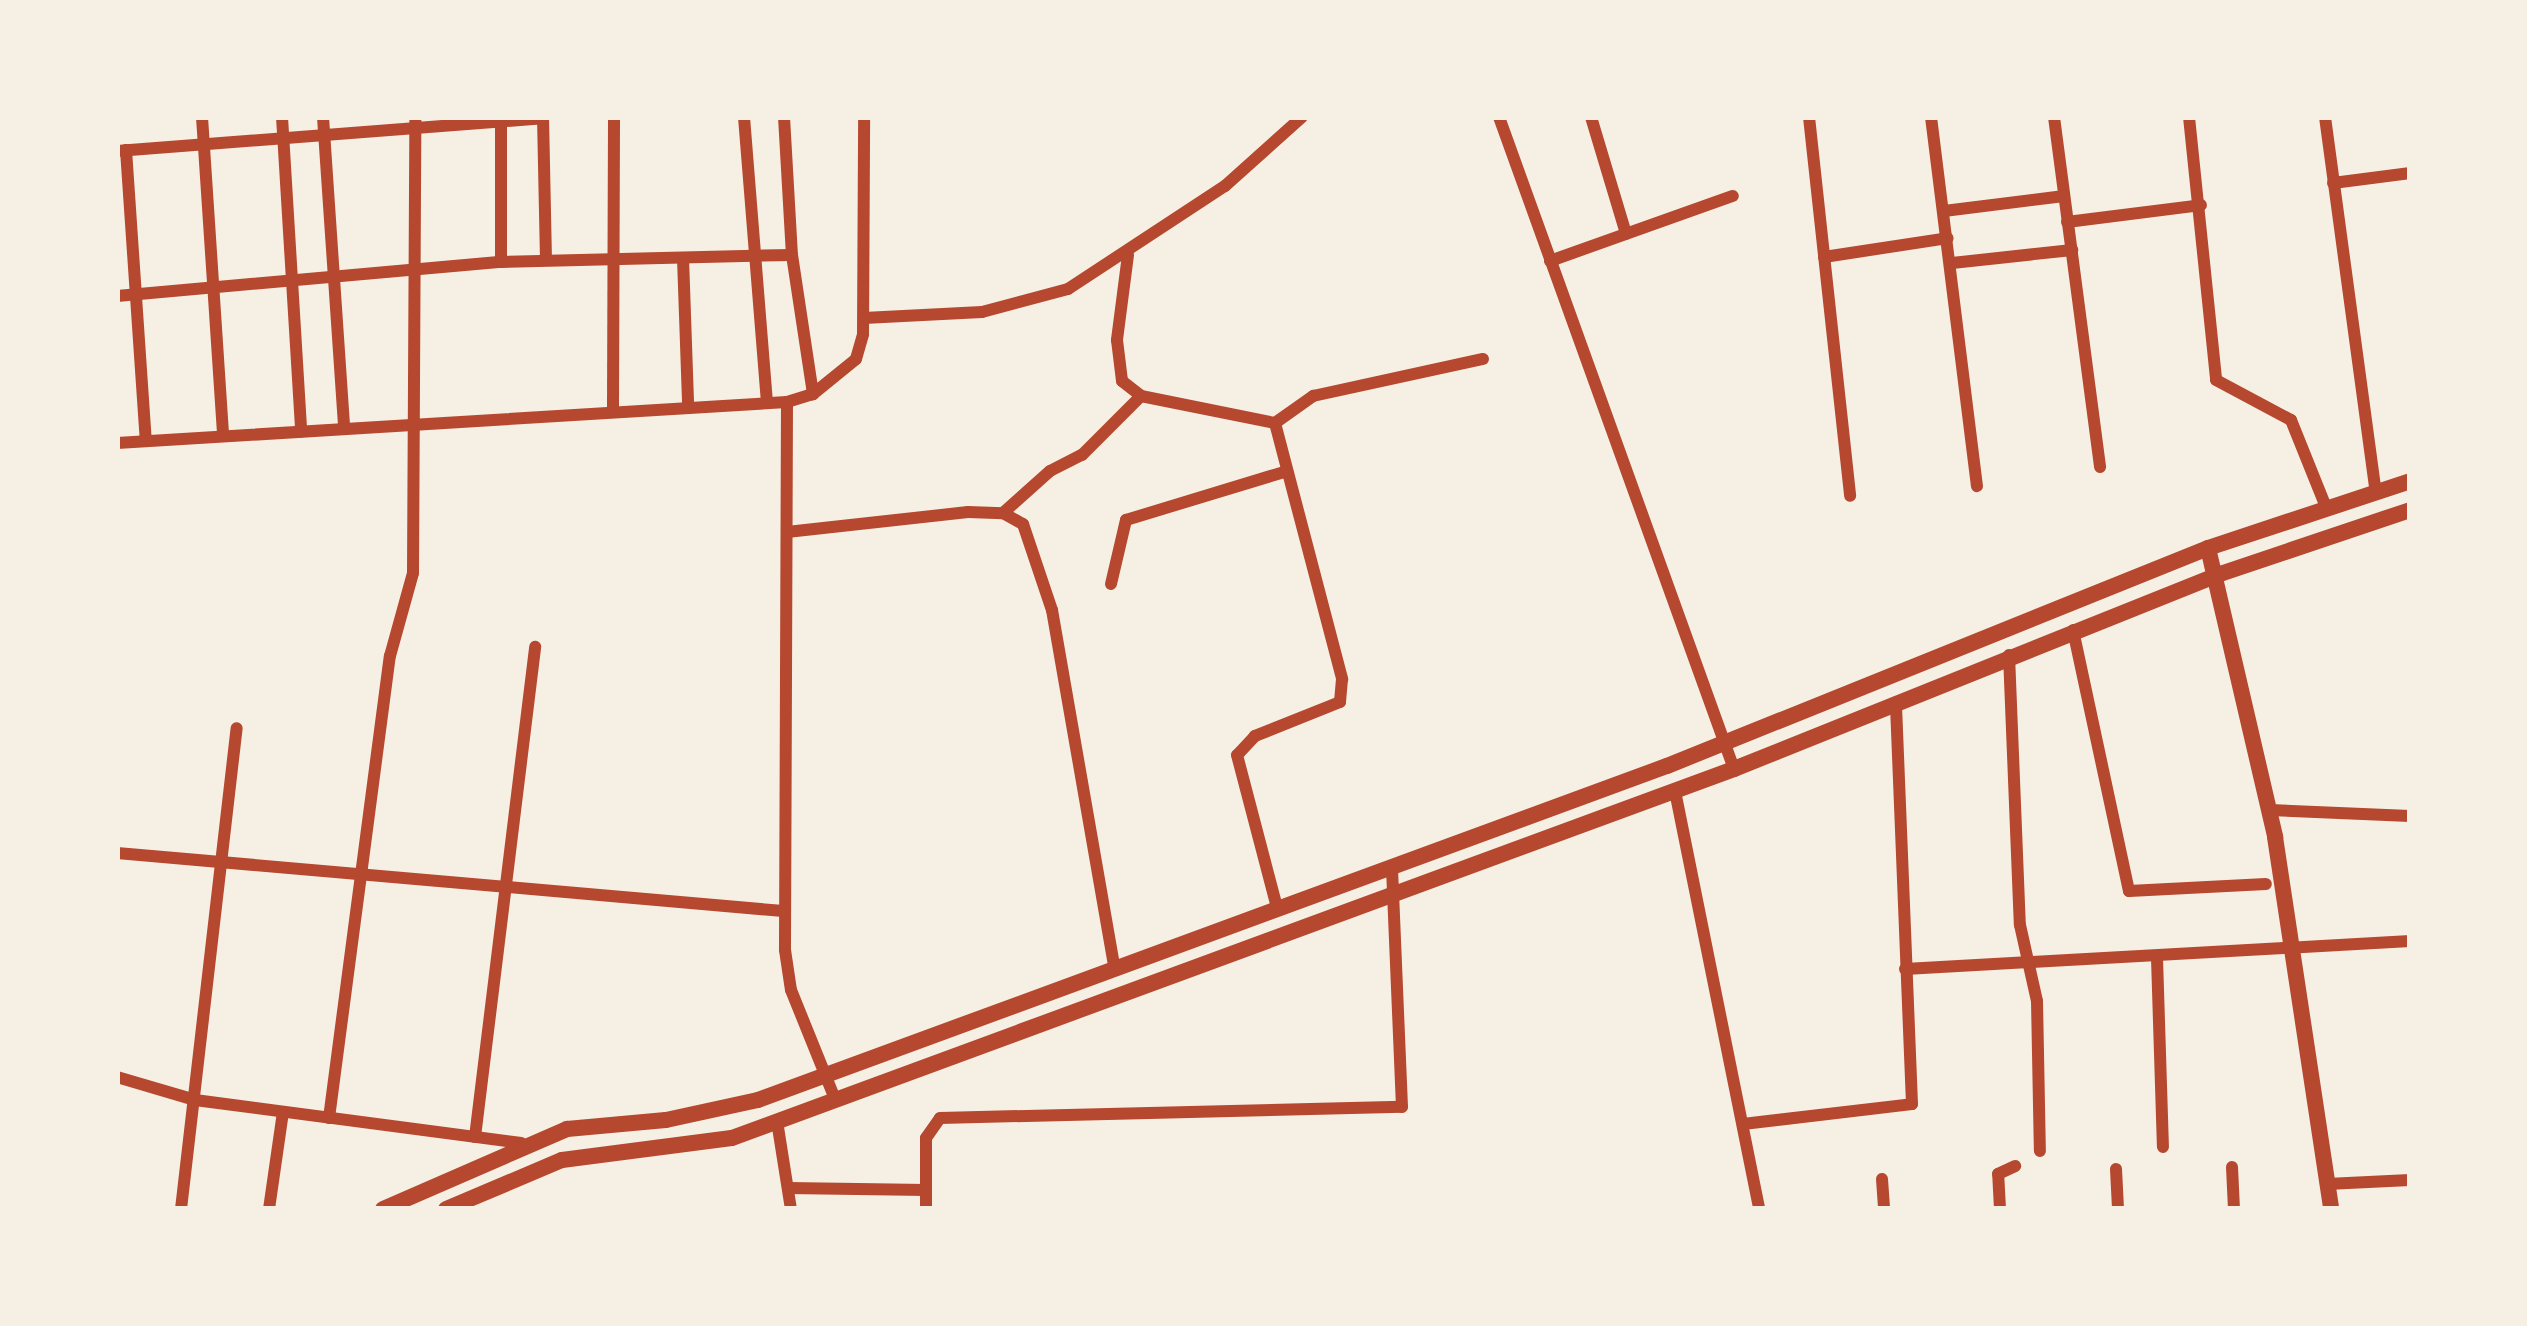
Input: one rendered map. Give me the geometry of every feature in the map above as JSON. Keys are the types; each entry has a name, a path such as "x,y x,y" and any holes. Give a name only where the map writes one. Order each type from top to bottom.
{"street":[{"path":"202,117 224,434"},
{"path":"281,117 302,431"},
{"path":"323,117 344,428"},
{"path":"613,408 614,117"},
{"path":"744,117 767,401"},
{"path":"784,117 792,255 814,394"},
{"path":"117,443 613,408 788,403 814,394 856,359 864,318 864,117"},
{"path":"864,318 924,318 1026,302 1128,255 1225,186 1302,117"},
{"path":"1499,117 1734,769"},
{"path":"1591,117 1626,234"},
{"path":"1810,117 1850,496"},
{"path":"1931,117 1977,486"},
{"path":"2054,117 2100,467"},
{"path":"2189,117 2216,380 2291,420 2326,507"},
{"path":"2324,117 2376,492"},
{"path":"146,440 121,150 415,122 543,118 546,260"},
{"path":"501,119 501,262"},
{"path":"328,1118 390,656 413,573 419,421 415,122"},
{"path":"2333,183 2410,173"},
{"path":"1550,261 1733,196"},
{"path":"1945,211 2064,196"},
{"path":"2067,221 2201,206"},
{"path":"1824,257 1948,238"},
{"path":"1952,263 2072,250"},
{"path":"117,296 501,262 792,255"},
{"path":"1128,255 1116,364 1121,381 1141,396 1275,423 1313,396 1483,359"},
{"path":"683,258 688,404"},
{"path":"787,532 1004,513 1050,471 1082,455 1141,396"},
{"path":"788,403 783,911 791,990 835,1099"},
{"path":"1275,423 1344,691 1340,702 1255,736 1237,754 1276,907"},
{"path":"1111,584 1126,520 1287,471"},
{"path":"382,1209 521,1143 567,1129 722,1112 1114,964 1724,744 2208,548 2410,481"},
{"path":"446,1209 562,1160 704,1143 777,1121 1734,769 2009,654 2220,574 2410,510"},
{"path":"1004,513 1034,542 1052,610 1114,964"},
{"path":"2208,548 2220,574 2270,810 2296,953 2331,1209"},
{"path":"2073,630 2129,891 2266,884"},
{"path":"475,1137 510,891 536,646"},
{"path":"2009,654 2028,964 2037,1001 2040,1151"},
{"path":"1744,1124 1912,1104 1895,702"},
{"path":"181,1209 236,728"},
{"path":"1675,791 1759,1209"},
{"path":"2270,810 2410,816"},
{"path":"117,853 510,891 783,911"},
{"path":"926,1209 926,1138 940,1118 954,1115 1402,1107 1392,866"},
{"path":"1905,969 2296,953 2410,941"},
{"path":"2157,958 2163,1147"},
{"path":"117,1077 195,1100 521,1143"},
{"path":"269,1209 283,1112"},
{"path":"777,1121 791,1209"},
{"path":"2000,1209 1998,1174 2015,1166"},
{"path":"2232,1167 2234,1209"},
{"path":"2116,1169 2118,1209"},
{"path":"1882,1179 1884,1209"},
{"path":"2327,1184 2410,1180"},
{"path":"788,1188 926,1190"}]}
